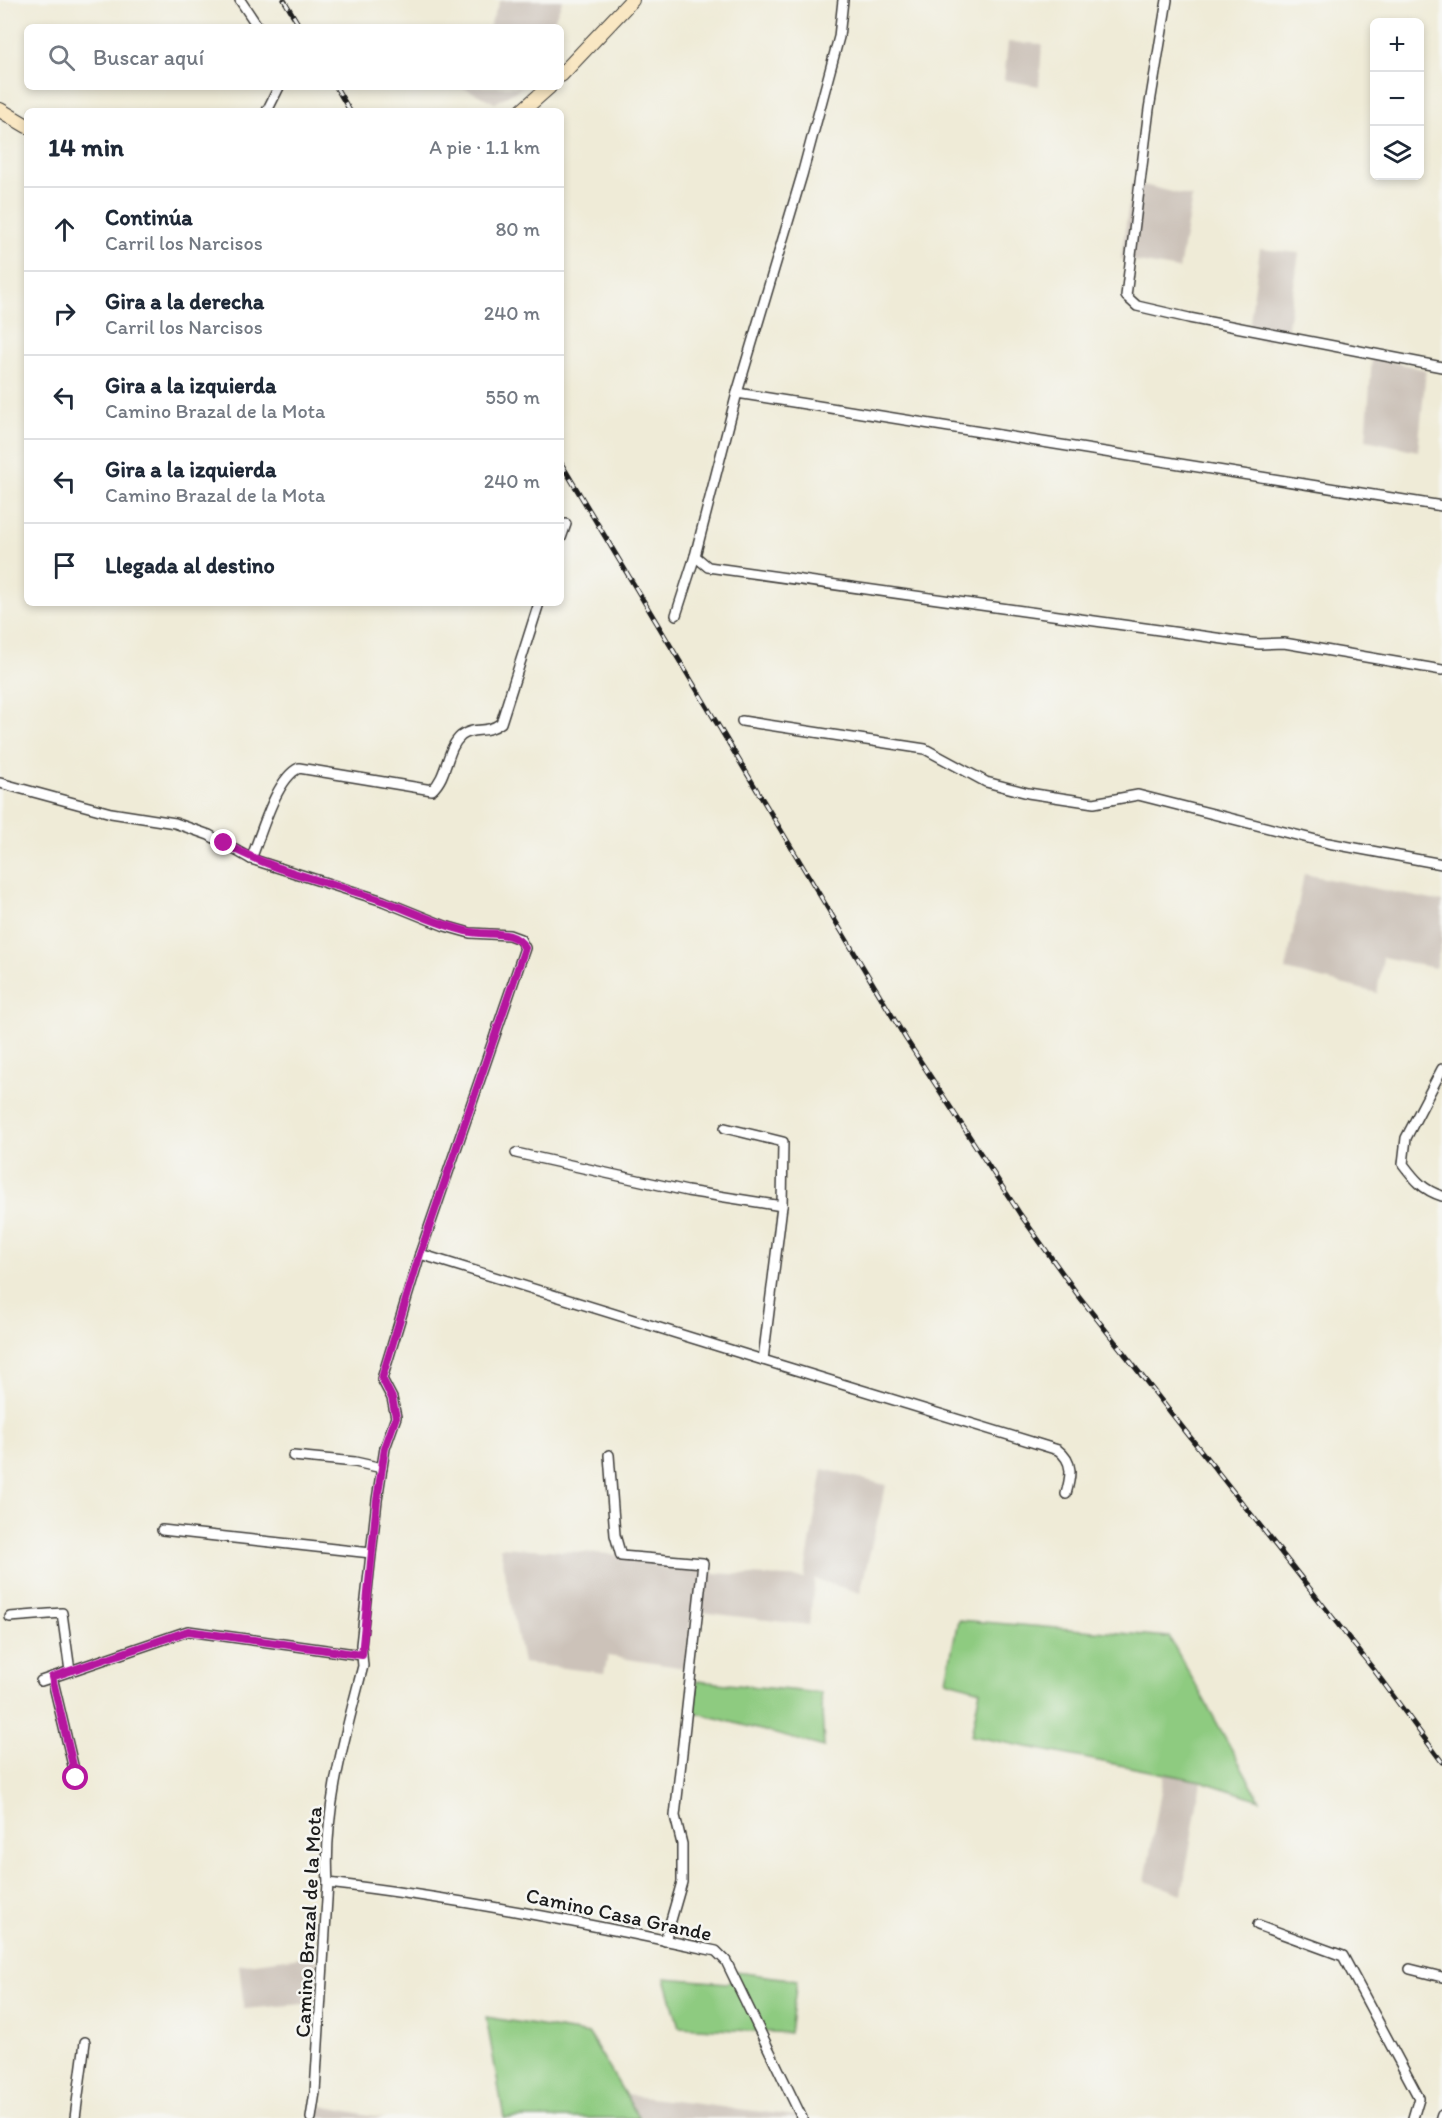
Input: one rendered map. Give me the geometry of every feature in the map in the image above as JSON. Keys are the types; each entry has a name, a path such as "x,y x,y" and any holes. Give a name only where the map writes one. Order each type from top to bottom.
{"street":[{"path":"240,0 256,24"},
{"path":"564,72 632,0"},
{"path":"676,615 695,556 737,393 805,164 839,37 843,0"},
{"path":"1167,0 1149,109 1126,296 1137,306 1189,318 1442,367"},
{"path":"268,108 278,90"},
{"path":"525,108 546,90"},
{"path":"0,110 24,124"},
{"path":"737,393 1442,506"},
{"path":"564,530 566,524"},
{"path":"695,556 708,567 1259,644 1284,643 1442,670"},
{"path":"251,859 281,785 289,772 299,768 432,790 440,783 459,738 468,731 491,731 501,723 538,606"},
{"path":"742,721 925,749 986,782 1028,793 1094,803 1138,795 1317,840 1442,864"},
{"name":"Camino Brazal de la Mota","path":"0,783 111,813 175,823 209,835 251,859 383,901 445,926 470,933 509,934 520,939 525,948 420,1254 382,1378 392,1398 396,1417 385,1448 382,1468 371,1553 363,1666 332,1800 326,1853 328,1883 315,2092 311,2118"},
{"path":"1442,1069 1406,1138 1403,1164 1416,1181 1429,1192 1442,1196"},
{"path":"725,1128 783,1142 782,1206 764,1360"},
{"path":"516,1153 687,1191 782,1206"},
{"path":"420,1254 1058,1450 1067,1457 1070,1463 1066,1494"},
{"path":"293,1455 355,1462 382,1468"},
{"path":"609,1455 615,1535 621,1556 703,1563 675,1816 682,1844 682,1882 665,1941"},
{"path":"162,1530 371,1553"},
{"path":"10,1617 62,1613 70,1671"},
{"path":"41,1681 188,1631 362,1655"},
{"path":"52,1677 76,1778"},
{"name":"Camino Casa Grande","path":"328,1883 488,1906 716,1952 726,1961 802,2118"},
{"path":"1258,1925 1343,1956 1419,2098 1413,2118"},
{"path":"1410,1969 1442,1977"},
{"path":"75,2118 85,2042"}],"shaded area":[{"path":"563,0 552,24 490,24 500,1"},
{"path":"1008,42 1042,44 1039,86 1004,80"},
{"path":"468,90 518,90 495,103"},
{"path":"1132,182 1192,197 1179,269 1121,259"},
{"path":"1260,249 1299,253 1287,332 1270,327 1268,342 1248,336"},
{"path":"1372,357 1426,370 1418,451 1366,440"},
{"path":"1304,874 1442,902 1442,943 1435,968 1383,957 1377,993 1286,970"},
{"path":"823,1469 886,1485 860,1593 815,1579 809,1625 692,1611 685,1668 608,1656 604,1673 523,1663 500,1547 610,1554 713,1573 804,1578"},
{"path":"1164,1774 1201,1781 1182,1894 1145,1881"},
{"path":"317,1955 316,2003 244,2009 239,1965"},
{"path":"625,2095 796,2116 797,2118 639,2118"},
{"path":"321,2106 385,2118 318,2118"}],"green space":[{"path":"958,1620 1169,1637 1260,1800 1201,1781 971,1736 980,1690 946,1680"},
{"path":"697,1681 821,1693 824,1747 690,1711"},
{"path":"736,1972 797,1980 790,2033 679,2027 665,1978 728,1983"},
{"path":"486,2017 589,2034 639,2118 504,2118"}],"railway":[{"path":"284,0 298,24"},
{"path":"338,90 348,108"},
{"path":"564,468 906,1039 1020,1214 1078,1295 1374,1670 1442,1762"}],"route":[{"path":"76,1778 52,1677 188,1631 362,1655 361,1645 377,1500 385,1448 396,1417 392,1398 382,1378 420,1254 525,948 520,939 509,934 470,933 445,926 383,901 251,859 224,843"}]}
